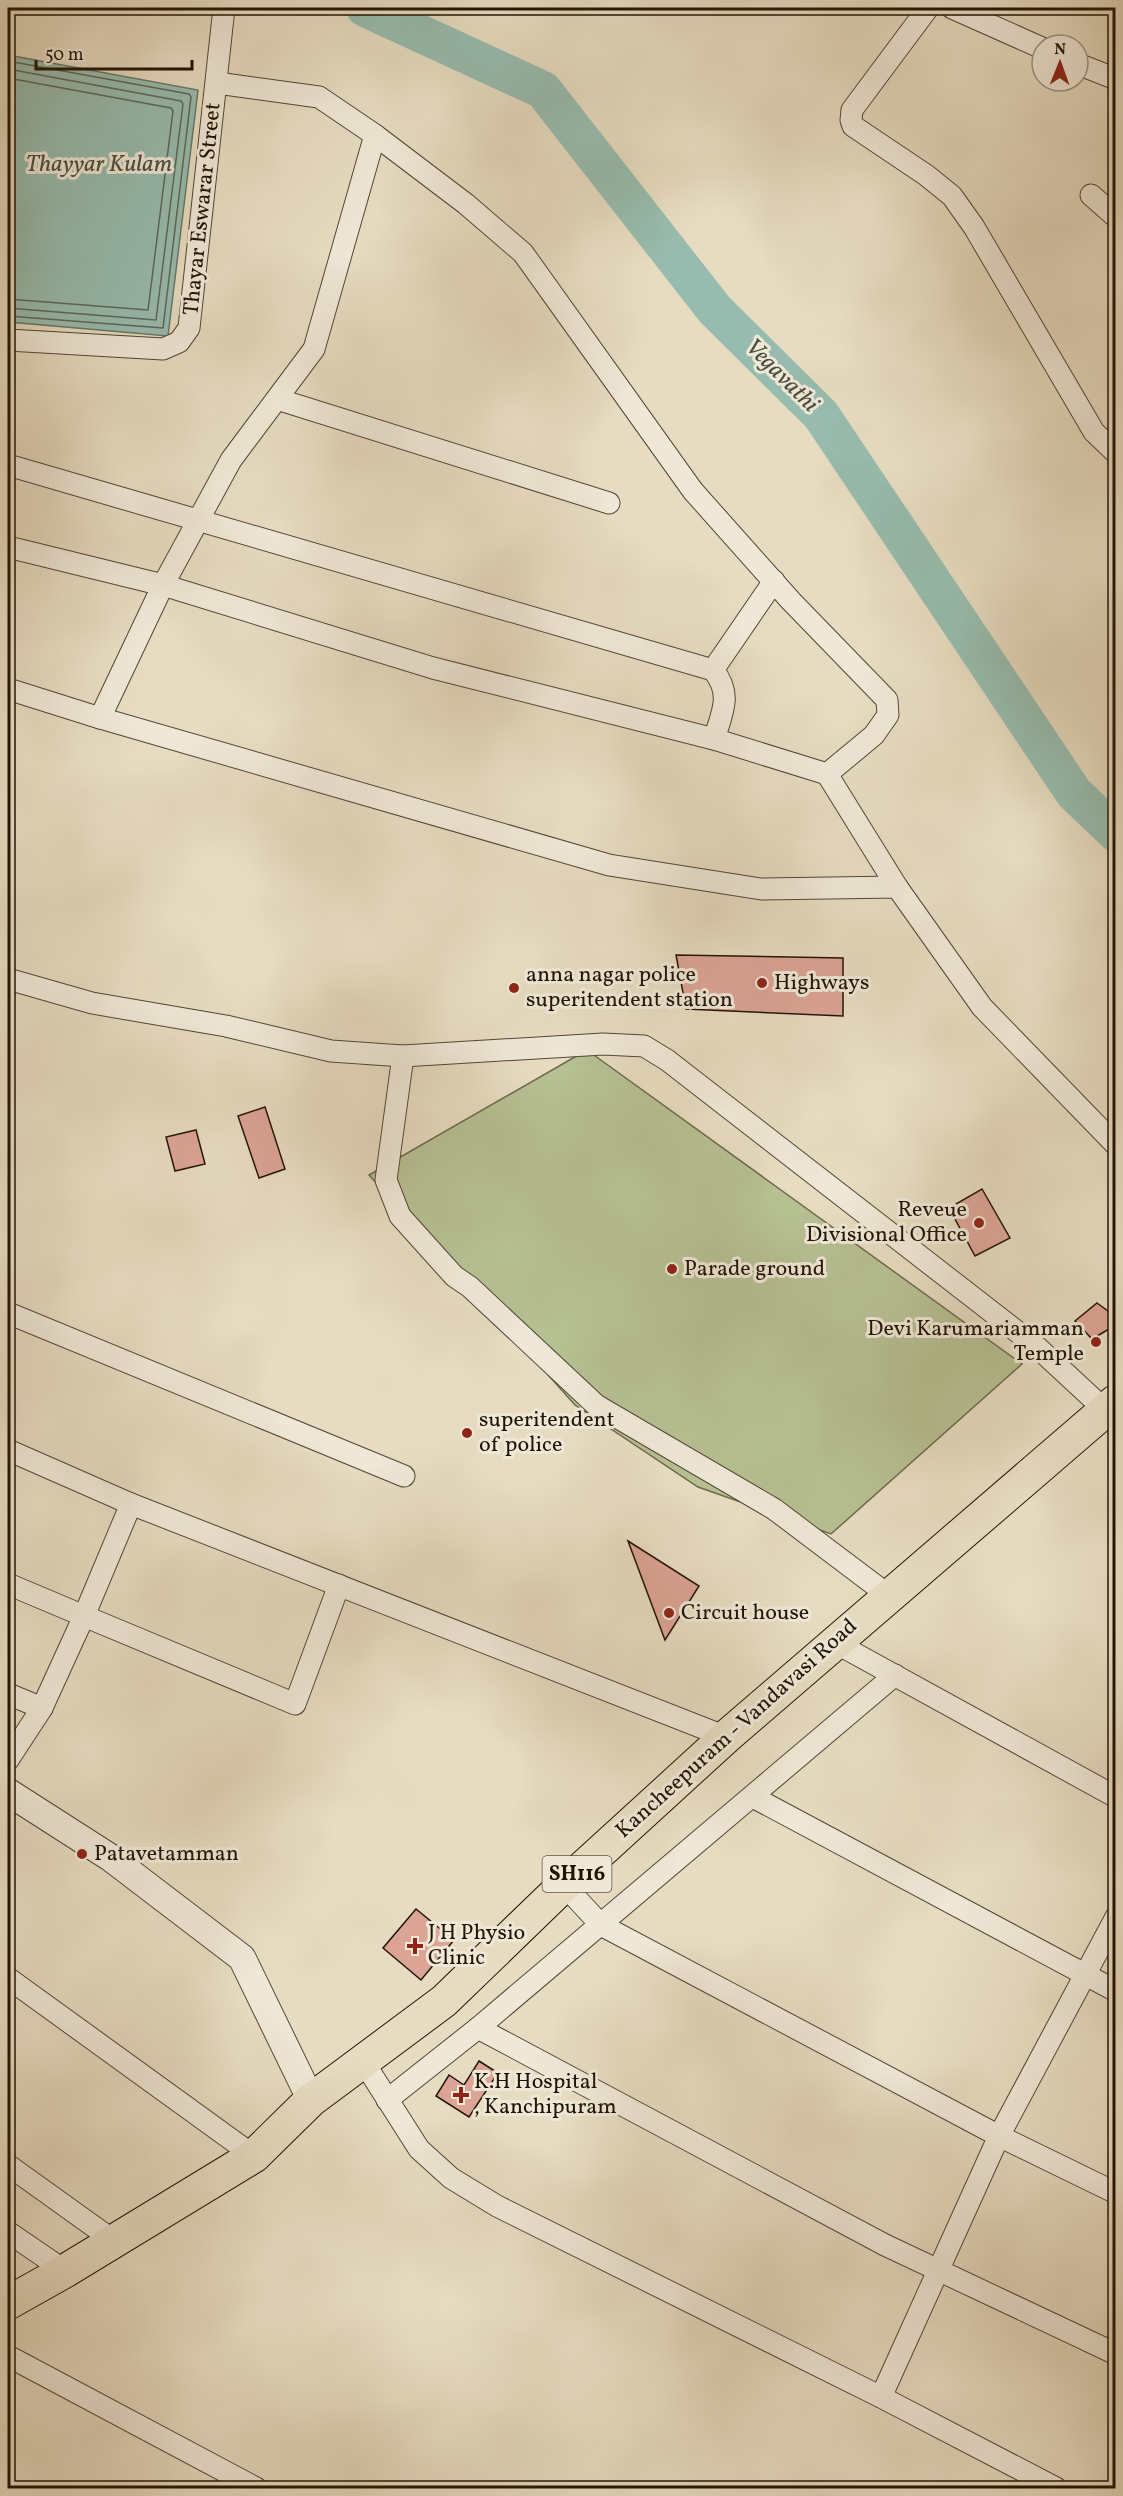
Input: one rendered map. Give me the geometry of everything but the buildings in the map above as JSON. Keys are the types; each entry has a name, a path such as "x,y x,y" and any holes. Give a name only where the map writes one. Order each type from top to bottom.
{"main road":[{"name":"Kancheepuram - Vandavasi Road","path":"8,2304 254,2156 311,2100 444,2001 564,1885 726,1737 1110,1405"}],"street":[{"name":"Thayar Eswarar Street","path":"8,340 163,349 179,342 189,328 224,8"},
{"path":"928,8 852,110 853,126 926,175 952,196 974,227 1094,432 1116,453"},
{"path":"952,8 1030,43"},
{"path":"1090,68 1116,80"},
{"path":"217,83 319,97 375,135 465,204 523,253 693,491 774,581 887,700 888,715 874,735 827,774"},
{"path":"100,718 163,585 231,460 314,349 375,135"},
{"path":"1091,195 1116,217"},
{"path":"277,399 609,503"},
{"path":"8,465 713,670 722,681 725,700 714,739"},
{"path":"8,547 163,585 433,668 714,739 827,774 897,887 982,1007 1116,1145"},
{"path":"713,670 774,581"},
{"path":"8,689 100,718 609,864 761,888 897,887"},
{"path":"8,979 92,1003 226,1026 331,1051 403,1056 603,1044 644,1046 668,1060 1110,1405"},
{"path":"403,1056 386,1180 400,1216 454,1276 470,1287 596,1405 774,1509 888,1595"},
{"path":"8,1313 404,1476"},
{"path":"8,1450 131,1504 726,1737"},
{"path":"8,1760 42,1708 131,1504"},
{"path":"8,1584 295,1704 339,1585"},
{"path":"834,1642 1116,1797"},
{"path":"387,2100 478,2028 895,1675"},
{"path":"8,1695 42,1708"},
{"path":"8,1792 111,1858 242,1958 311,2100"},
{"path":"753,1797 1116,1991"},
{"path":"564,1885 601,1925 999,2136 1116,2193"},
{"path":"880,2397 999,2136 1116,1917"},
{"path":"8,1978 254,2156"},
{"path":"478,2028 885,2245 1116,2354"},
{"path":"363,2061 419,2149 451,2178 497,2206 880,2397 1056,2488"},
{"path":"8,2164 114,2241"},
{"path":"8,2232 65,2271"},
{"path":"8,2356 256,2488"}],"green space":[{"name":"Parade ground","path":"587,1050 1022,1364 831,1534 698,1487 575,1405 369,1175"}],"water":[{"name":"Thayyar Kulam","path":"8,55 198,90 168,336 8,322"}],"waterway":[{"name":"Vegavathi","path":"365,8 543,90 715,310 821,415 1074,793 1116,833"}],"place":[{"name":"Highways","path":"762,983"},
{"name":"anna nagar police superitendent station","path":"514,988"},
{"name":"Reveue Divisional Office","path":"979,1223"},
{"name":"Parade ground","path":"672,1269"},
{"name":"Devi Karumariamman Temple","path":"1096,1342"},
{"name":"superitendent of police","path":"467,1433"},
{"name":"Circuit house","path":"669,1613"},
{"name":"Patavetamman","path":"82,1854"},
{"name":"J H Physio Clinic","path":"415,1946"},
{"name":"K.H Hospital , Kanchipuram","path":"461,2095"}]}
